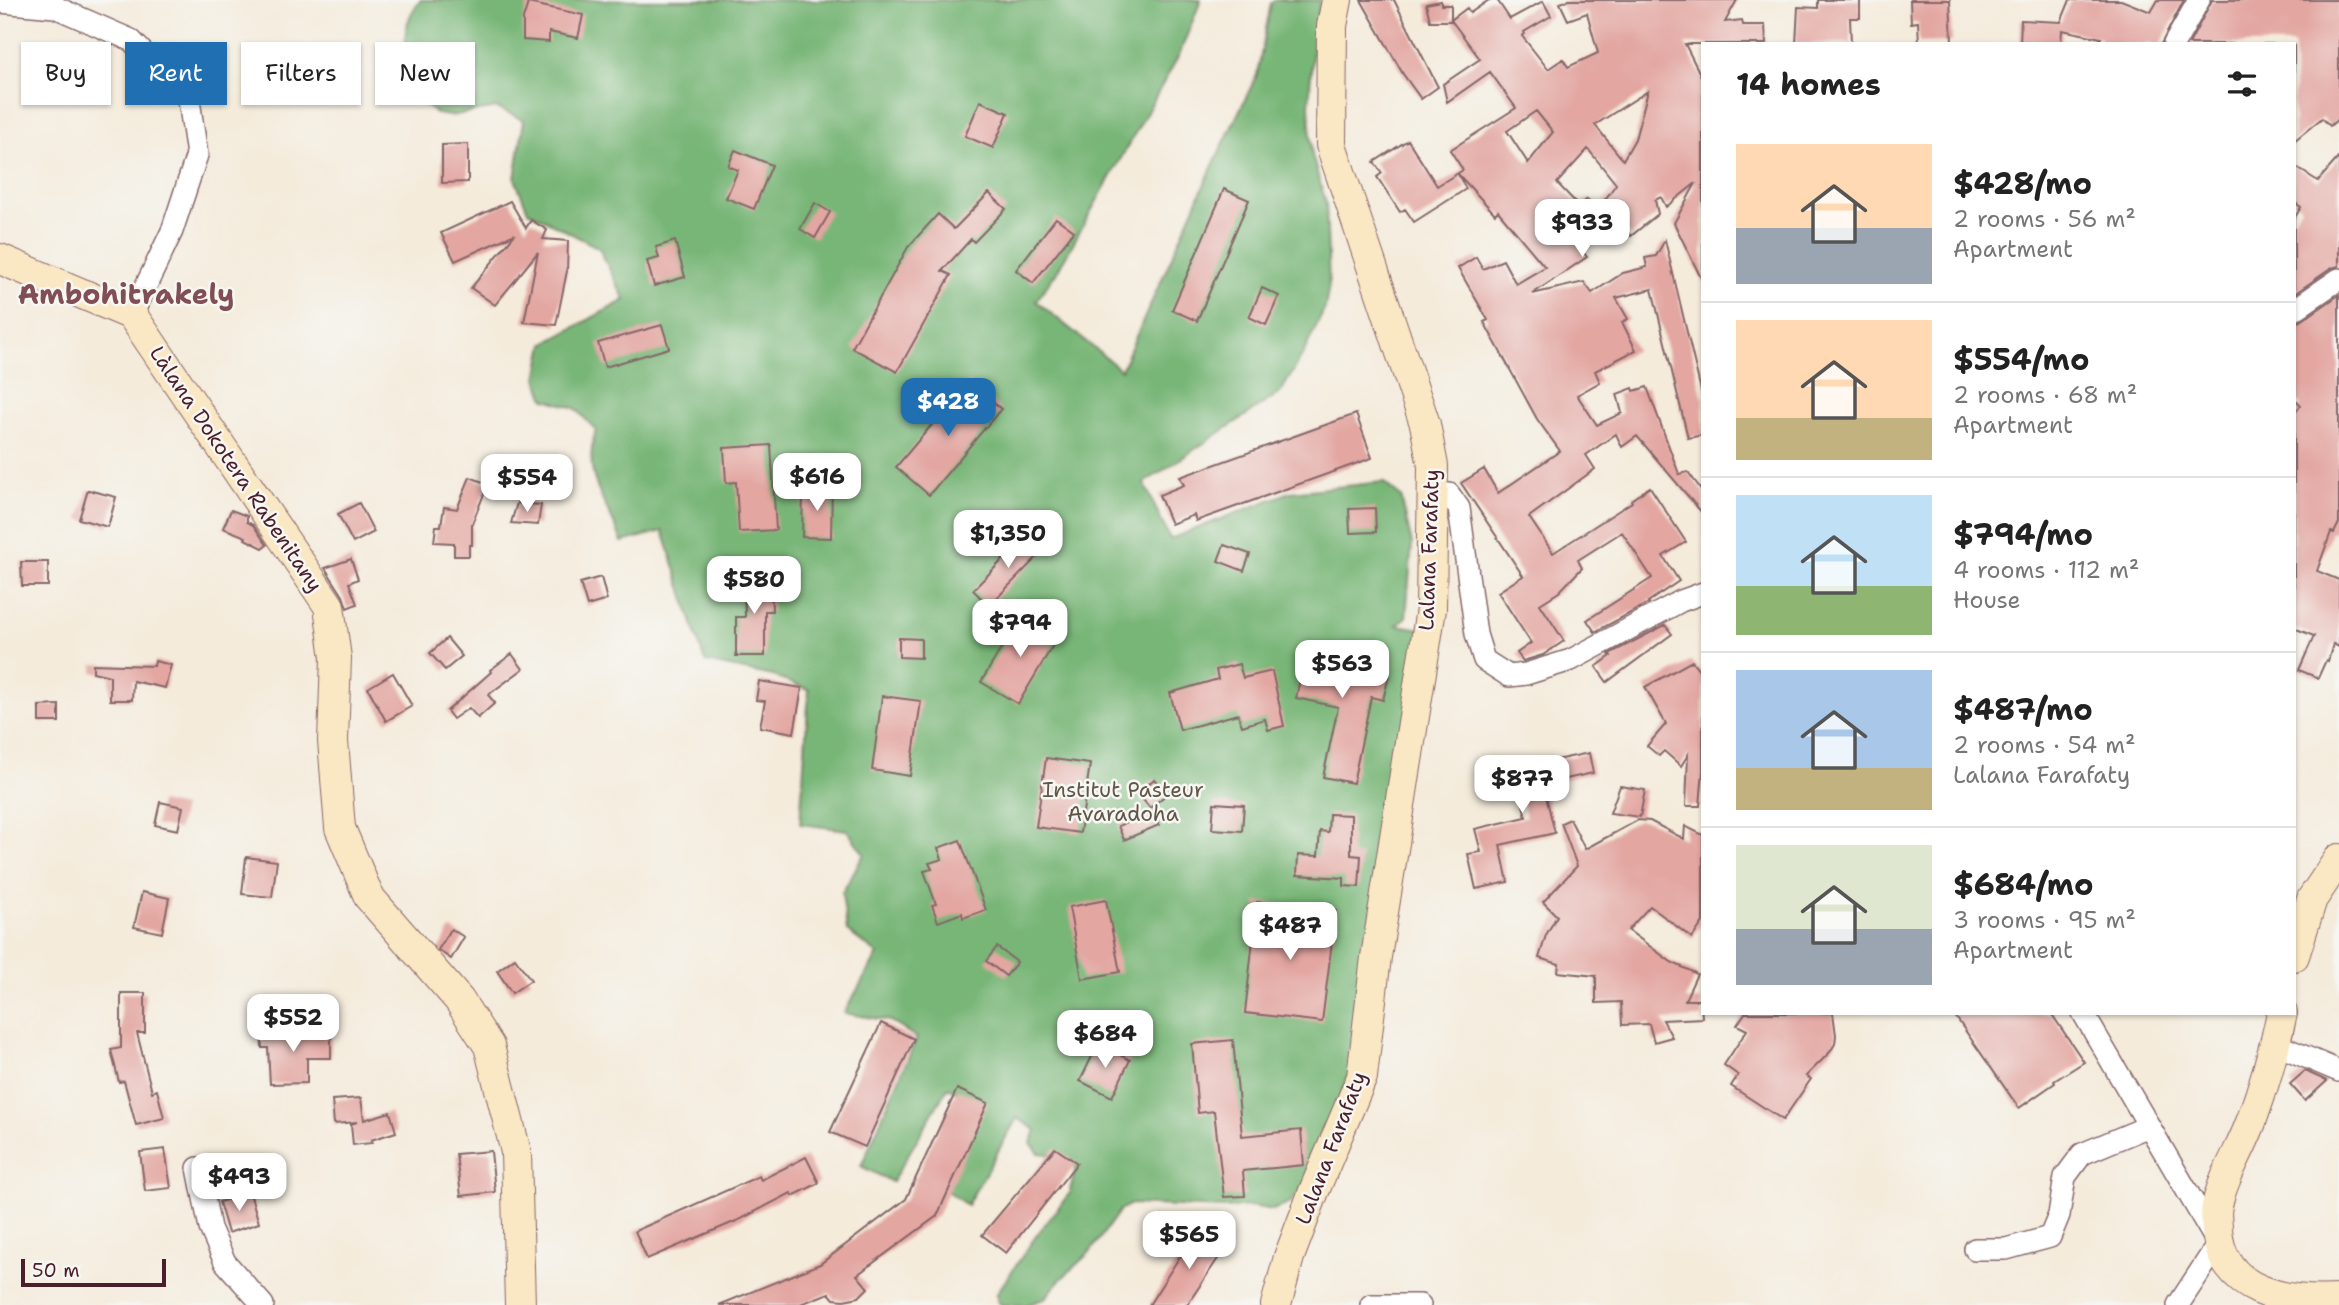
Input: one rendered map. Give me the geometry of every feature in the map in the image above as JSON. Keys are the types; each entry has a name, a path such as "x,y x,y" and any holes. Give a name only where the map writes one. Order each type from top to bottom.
{"street":[{"name":"Lalana Farafaty","path":"1276,1305 1310,1202 1362,1077 1376,957 1431,609 1433,466 1425,425 1331,145 1332,26 1337,0"},
{"path":"2175,42 2199,0"},
{"path":"0,2 55,7 131,40 189,100 197,155 172,232 132,315 0,259"},
{"path":"2296,309 2339,279"},
{"name":"Làlana Dokotera Rabenitany","path":"132,315 329,606 336,658 333,741 340,828 369,897 459,1000 489,1046 516,1152 520,1305"},
{"path":"1433,495 1449,494 1460,509 1476,634 1484,660 1509,676 1526,674 1571,660 1671,606 1701,594"},
{"path":"2296,950 2312,899 2339,859"},
{"path":"2084,1015 2232,1269 2244,1282 2273,1295 2300,1300 2339,1300"},
{"path":"2178,1305 2218,1244 2216,1208 2265,1085 2282,1015"},
{"path":"2275,1044 2339,1070"},
{"path":"1975,1249 2006,1249 2050,1237 2059,1215 2065,1177 2082,1154 2149,1126"},
{"path":"198,1168 210,1228 225,1262 263,1305"},
{"path":"1371,1305 1420,1305"}],"green space":[{"name":"Institut Pasteur Avaradoha","path":"421,0 1201,0 1179,55 1058,270 1036,301 1121,370 1215,161 1257,75 1271,3 1274,0 1320,0 1312,56 1309,106 1312,155 1326,203 1329,285 1325,308 1281,392 1144,483 1170,539 1290,492 1383,482 1401,497 1412,544 1406,617 1397,625 1423,629 1361,1042 1311,1178 1291,1202 1273,1210 1251,1206 1224,1208 1131,1204 1120,1210 1091,1251 1044,1299 1027,1305 1002,1305 997,1301 997,1293 1038,1233 1069,1194 1076,1168 1056,1155 1039,1153 1031,1143 1036,1130 1017,1118 967,1205 938,1185 979,1103 948,1087 892,1182 861,1166 917,1038 890,1021 844,1013 878,954 847,931 842,893 864,854 847,830 800,824 809,690 773,676 705,662 663,531 622,542 593,475 592,447 596,430 575,408 545,399 537,378 544,344 625,300 599,248 528,211 515,179 524,120 497,108 450,116 437,114 426,105 475,105 475,42 405,42 409,20"}],"building":[{"path":"1361,0 1394,0 1438,87 1421,99 1403,74"},
{"path":"1489,0 1497,0 1510,19 1543,1 1551,16 1524,32 1522,36 1548,69 1563,59 1568,67 1598,53 1587,13 1568,20 1560,3 1569,0 1737,0 1725,22 1742,20 1743,25 1765,25 1766,42 1685,44 1701,76 1701,278 1674,223 1696,183 1666,207 1661,197 1655,200 1658,214 1631,236 1604,201 1616,184 1588,149 1557,183 1580,207 1587,199 1606,215 1606,242 1575,241 1587,257 1532,294 1584,282 1592,293 1623,273 1647,267 1645,258 1656,256 1665,240 1701,391 1701,435 1688,438 1652,289 1616,298 1628,319 1622,322 1636,350 1595,371 1600,382 1577,395 1597,425 1622,413 1617,394 1633,388 1634,391 1647,387 1679,474 1688,472 1701,489 1701,512 1637,436 1622,447 1616,434 1586,455 1595,469 1529,517 1553,553 1632,502 1631,500 1650,487 1686,542 1663,556 1679,581 1649,603 1595,632 1587,620 1652,578 1622,532 1578,560 1582,568 1559,592 1540,604 1564,641 1543,655 1523,661 1517,653 1531,643 1498,592 1523,576 1461,483 1484,469 1498,493 1560,451 1537,419 1484,322 1488,320 1458,268 1476,257 1483,269 1503,260 1516,284 1545,267 1498,211 1495,214 1458,174 1466,189 1414,222 1405,209 1400,212 1377,177 1382,173 1374,162 1408,140 1437,186 1463,170 1450,150 1516,108 1490,72 1447,102 1443,84 1480,59 1451,20 1467,8 1470,13","holes":["1648,91 1635,139 1623,160 1595,125","1536,111 1553,132 1528,163 1507,131"]},
{"path":"1818,0 1860,0 1860,18 1850,18 1851,42 1796,42 1798,7 1818,8"},
{"path":"1910,0 1950,0 1952,42 1919,42 1918,22 1911,23"},
{"path":"2070,0 2121,0 2151,12 2158,0 2184,0 2162,42 2098,42 2101,38 2062,30 2061,42 2020,42 2021,20 2061,22"},
{"path":"2212,0 2339,0 2339,118 2330,126 2322,118 2296,139 2296,42 2190,42"},
{"path":"1441,1 1441,5 1451,5 1451,21 1430,21 1426,4"},
{"path":"528,3 583,15 578,38 549,32 549,42 523,40 523,19"},
{"path":"980,101 1008,113 993,148 965,136"},
{"path":"468,144 468,182 442,183 442,145"},
{"path":"735,150 772,165 754,209 726,198 738,170 728,166"},
{"path":"2339,157 2339,266 2296,293 2296,216 2301,207 2296,203 2296,167 2318,181"},
{"path":"1224,189 1249,200 1197,321 1172,310"},
{"path":"989,193 1006,209 974,242 971,239 942,271 951,275 897,372 852,348 908,247 938,214 954,229"},
{"path":"510,201 526,228 531,220 547,230 543,239 568,241 567,271 556,325 524,322 538,252 495,305 471,288 515,234 455,261 441,233"},
{"path":"815,203 830,212 815,238 800,229"},
{"path":"1056,218 1074,231 1033,283 1016,270"},
{"path":"675,241 685,277 654,286 647,261 659,258 656,247"},
{"path":"1262,288 1279,296 1266,325 1249,317"},
{"path":"2339,295 2339,523 2334,533 2331,532 2317,571 2339,580 2339,647 2333,644 2328,661 2326,660 2318,678 2299,670 2314,636 2296,629 2296,411 2301,405 2296,400 2296,322"},
{"path":"662,325 669,348 605,367 598,343"},
{"path":"968,382 1001,409 929,495 896,467"},
{"path":"1356,414 1372,458 1196,521 1194,515 1171,524 1159,495 1184,485 1180,477"},
{"path":"771,445 776,530 739,532 736,482 726,483 724,448"},
{"path":"470,477 488,484 472,524 469,556 454,556 454,543 434,542 436,526 441,526 444,507 457,509"},
{"path":"803,488 832,488 831,538 802,537"},
{"path":"88,490 116,497 108,527 79,519"},
{"path":"359,503 374,532 353,543 338,514"},
{"path":"517,503 541,505 538,525 511,523"},
{"path":"1375,508 1376,532 1350,533 1349,509"},
{"path":"231,510 247,516 247,522 253,525 267,545 263,548 245,539 246,537 223,528"},
{"path":"1028,534 1044,550 989,606 973,590"},
{"path":"1224,545 1250,554 1244,571 1218,561"},
{"path":"351,559 358,579 349,583 357,604 347,608 343,596 325,568"},
{"path":"21,562 48,562 48,586 22,586"},
{"path":"771,575 772,611 765,611 765,656 736,656 736,617 745,617 744,576"},
{"path":"601,577 607,600 587,606 580,583"},
{"path":"1022,614 1059,635 1018,704 981,682"},
{"path":"1665,625 1672,634 1607,682 1596,667 1611,656 1609,654"},
{"path":"447,638 462,656 445,670 430,653"},
{"path":"899,638 921,639 921,658 899,657"},
{"path":"1307,643 1347,651 1348,646 1372,652 1367,671 1389,676 1383,700 1371,697 1353,783 1323,777 1338,707 1296,698"},
{"path":"512,654 523,669 488,695 495,703 478,718 469,708 453,719 447,711 491,672 490,670"},
{"path":"155,661 171,665 165,688 133,681 132,700 110,700 110,676 93,672 93,664 154,666"},
{"path":"1692,661 1701,672 1700,806 1686,806 1688,755 1681,766 1664,751 1659,756 1647,746 1666,724 1645,687"},
{"path":"1239,664 1243,678 1272,671 1284,726 1268,730 1265,719 1242,726 1238,714 1180,730 1170,693 1218,679 1216,670"},
{"path":"393,673 412,706 386,721 368,688"},
{"path":"759,681 802,688 794,733 760,727 765,701 756,700"},
{"path":"882,696 921,701 910,776 872,770"},
{"path":"59,705 59,722 39,722 39,706"},
{"path":"1589,753 1593,773 1543,784 1555,833 1500,845 1508,882 1476,889 1468,854 1481,852 1475,829 1526,817 1519,789 1505,792 1500,772"},
{"path":"1046,758 1090,764 1080,833 1036,827"},
{"path":"1154,779 1167,794 1150,808 1138,794"},
{"path":"1620,786 1645,790 1640,817 1610,813"},
{"path":"160,802 183,807 178,830 155,825"},
{"path":"1214,803 1244,805 1242,831 1212,829"},
{"path":"1152,811 1159,825 1124,840 1118,826"},
{"path":"1329,814 1351,815 1351,855 1361,856 1359,887 1344,886 1344,878 1297,875 1298,855 1318,856 1320,831 1328,832"},
{"path":"1570,819 1585,849 1638,820 1650,821 1684,839 1685,826 1701,834 1701,925 1692,938 1650,906 1628,930 1671,962 1697,974 1685,1000 1701,1000 1702,1018 1663,1020 1672,1037 1654,1042 1649,1024 1622,1025 1621,1002 1596,1003 1596,976 1558,972 1559,964 1539,958 1546,935 1557,916 1543,902 1577,866 1561,823"},
{"path":"960,840 986,910 963,918 962,913 938,922 932,905 936,904 924,871 932,869 929,863 942,859 938,848"},
{"path":"246,857 277,861 272,897 242,894"},
{"path":"142,892 169,898 162,933 134,927"},
{"path":"1106,900 1120,972 1082,979 1069,907"},
{"path":"1257,902 1336,910 1322,1022 1245,1013"},
{"path":"451,929 464,937 451,959 438,950"},
{"path":"997,947 1017,962 1006,976 986,961"},
{"path":"515,958 531,980 512,993 497,971"},
{"path":"121,993 145,993 145,1033 137,1033 152,1092 157,1090 164,1118 136,1125 124,1081 119,1082 111,1050 121,1048"},
{"path":"1744,1015 1833,1015 1835,1044 1806,1076 1811,1079 1783,1120 1731,1086 1738,1075 1724,1065 1747,1030 1737,1025"},
{"path":"1954,1015 2052,1015 2084,1062 2019,1108"},
{"path":"881,1023 914,1039 865,1147 830,1132"},
{"path":"299,1029 299,1034 331,1034 331,1058 307,1058 307,1083 270,1084 268,1048 262,1048 261,1030"},
{"path":"1233,1040 1242,1136 1301,1130 1304,1165 1243,1171 1245,1196 1224,1197 1214,1111 1198,1113 1192,1044"},
{"path":"1098,1044 1130,1060 1112,1097 1080,1081"},
{"path":"2305,1071 2327,1081 2305,1101 2290,1084"},
{"path":"957,1089 988,1103 937,1216 857,1275 868,1288 859,1297 834,1299 829,1293 798,1305 719,1305 820,1264 906,1199"},
{"path":"361,1098 364,1120 390,1112 396,1132 371,1140 372,1143 353,1145 351,1124 357,1122 334,1124 332,1100"},
{"path":"1055,1148 1077,1163 1006,1253 982,1235"},
{"path":"165,1149 171,1188 145,1191 140,1152"},
{"path":"491,1151 495,1192 461,1196 456,1154"},
{"path":"806,1157 819,1183 793,1196 791,1193 741,1219 647,1259 635,1231 759,1176 761,1180"},
{"path":"250,1193 259,1223 228,1233 219,1202"},
{"path":"1198,1228 1225,1248 1187,1305 1149,1305"}],"district":[{"name":"Ambohitrakely","path":"126,294"}]}
